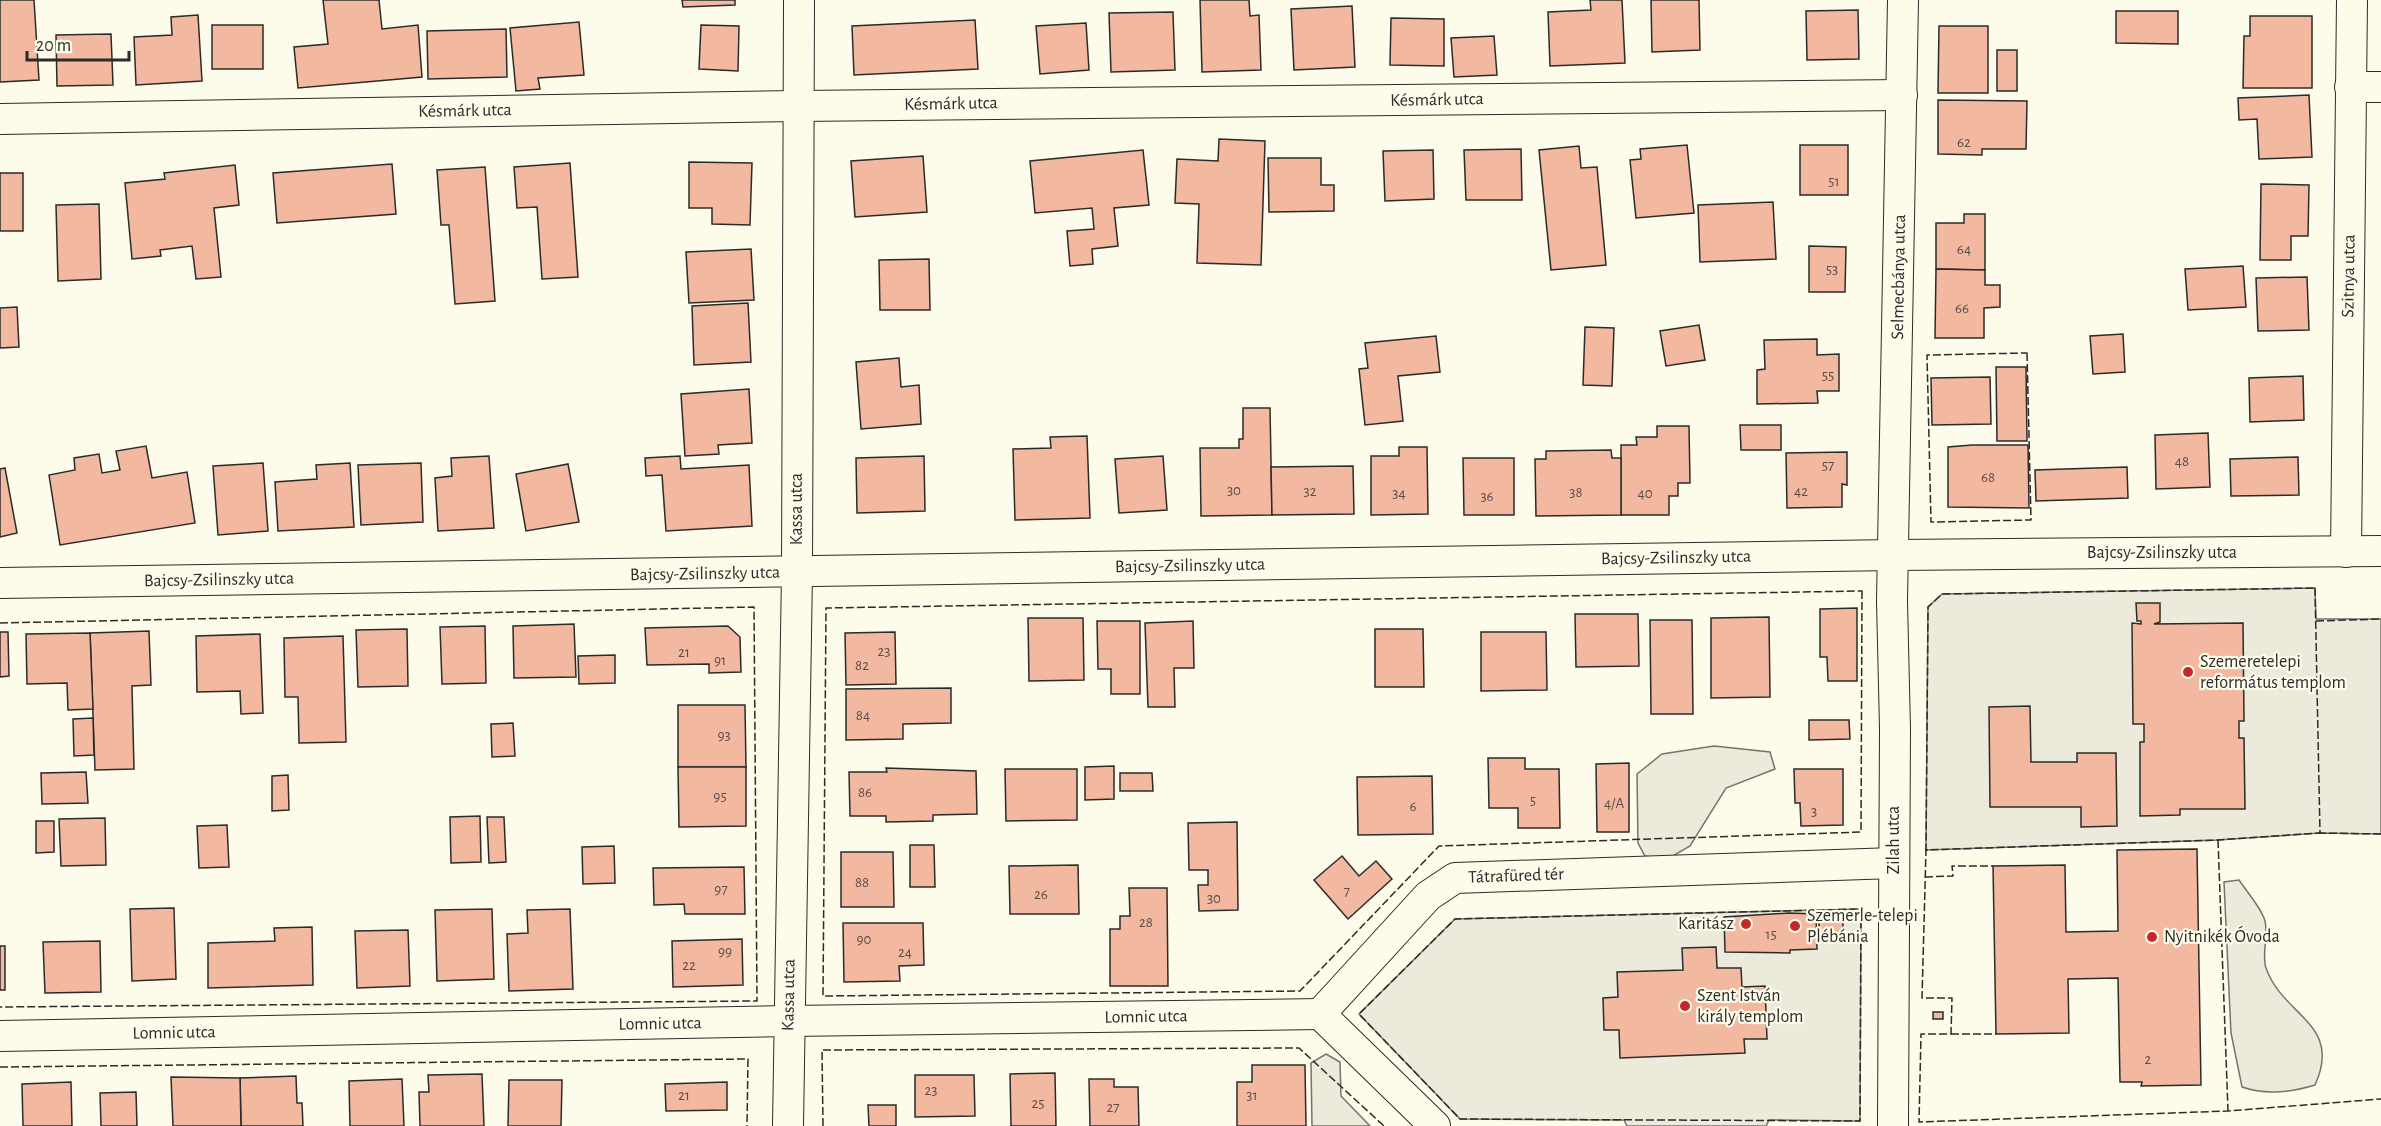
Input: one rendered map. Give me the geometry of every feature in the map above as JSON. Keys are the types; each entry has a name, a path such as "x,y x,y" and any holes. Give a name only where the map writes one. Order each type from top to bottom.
{"street":[{"name":"Kassa utca","path":"788,1126 797,573 799,0"},
{"name":"Selmecbánya utca","path":"1895,555 1903,0"},
{"name":"Szitnya utca","path":"2346,552 2352,0"},
{"path":"2350,87 2381,87"},
{"name":"Késmárk utca","path":"0,119 798,106 1902,96"},
{"name":"Bajcsy-Zsilinszky utca","path":"0,583 1895,555 2381,551"},
{"name":"Zilah utca","path":"1893,1126 1892,600 1895,555"},
{"name":"Tátrafüred tér","path":"1320,1014 1428,896 1455,878 1894,863"},
{"path":"1320,1014 1434,1126"},
{"name":"Lomnic utca","path":"0,1036 789,1021 1320,1014"}],"shaded area":[{"path":"2315,588 2316,619 2381,619 2381,834 2320,833 2218,840 1926,850 1928,607 1942,594"},
{"path":"1714,746 1770,752 1775,769 1726,788 1690,846 1666,860 1645,856 1638,843 1637,774 1662,754"},
{"path":"2239,880 2256,903 2266,924 2264,956 2266,968 2274,985 2307,1022 2322,1047 2322,1064 2315,1085 2278,1092 2242,1087 2231,1033 2224,882"},
{"path":"1861,909 1860,1121 1769,1120 1766,1126 1627,1126 1624,1120 1460,1119 1359,1014 1455,919"},
{"path":"1326,1054 1340,1062 1341,1096 1370,1126 1312,1126 1311,1063"}],"building":[{"path":"0,0 34,0 39,80 0,82"},
{"path":"323,0 379,0 382,29 418,25 422,77 298,88 294,47 328,44"},
{"path":"682,0 735,0 735,5 683,7"},
{"path":"1200,0 1249,0 1250,16 1259,15 1261,70 1202,72"},
{"path":"1590,0 1622,0 1625,63 1550,66 1548,12 1591,10"},
{"path":"1651,0 1699,0 1700,50 1652,52"},
{"path":"1352,6 1355,67 1294,70 1291,9"},
{"path":"1858,10 1859,59 1807,60 1806,11"},
{"path":"2116,11 2178,11 2178,44 2116,43"},
{"path":"1173,12 1175,70 1111,72 1109,13"},
{"path":"198,15 202,81 136,85 134,37 172,35 171,17"},
{"path":"2250,16 2312,16 2312,88 2243,88 2244,36 2250,36"},
{"path":"1391,18 1444,19 1444,66 1390,65"},
{"path":"975,20 978,69 854,75 852,26"},
{"path":"579,22 584,75 538,78 540,89 516,91 510,28"},
{"path":"1086,23 1089,70 1040,74 1036,26"},
{"path":"212,25 263,25 263,69 212,69"},
{"path":"701,25 739,26 738,71 699,69"},
{"path":"1939,26 1988,26 1988,93 1938,93"},
{"path":"506,29 507,77 428,79 427,31"},
{"path":"111,34 113,85 57,86 56,35"},
{"path":"1494,36 1497,75 1454,77 1451,38"},
{"path":"1997,50 2017,50 2017,91 1997,91"},
{"path":"2309,95 2312,157 2259,159 2257,119 2239,120 2238,98"},
{"path":"1938,100 2027,101 2026,149 1982,149 1982,155 1938,154"},
{"path":"1219,139 1265,141 1261,265 1197,263 1199,204 1175,203 1177,159 1218,161"},
{"path":"1687,145 1694,213 1636,218 1630,160 1641,159 1640,149"},
{"path":"1800,145 1848,145 1848,195 1800,195"},
{"path":"1579,146 1581,168 1597,167 1606,265 1551,270 1539,150"},
{"path":"1521,149 1522,200 1466,200 1464,150"},
{"path":"1143,150 1149,205 1114,208 1118,246 1092,249 1093,264 1070,266 1067,231 1094,229 1092,208 1035,213 1030,161"},
{"path":"1433,150 1434,199 1385,201 1383,151"},
{"path":"923,156 927,212 855,217 851,161"},
{"path":"1268,158 1321,158 1321,185 1334,185 1334,211 1269,212"},
{"path":"689,162 752,163 750,225 712,224 712,208 689,208"},
{"path":"570,163 578,277 542,279 537,207 517,208 514,167"},
{"path":"392,164 396,214 277,223 273,173"},
{"path":"235,165 239,205 214,208 221,277 196,279 192,246 160,250 161,256 132,259 125,183 165,179 164,173"},
{"path":"485,167 495,301 455,304 449,225 441,225 437,170"},
{"path":"0,173 23,173 23,231 0,231"},
{"path":"2261,184 2309,185 2308,236 2291,236 2291,260 2260,260"},
{"path":"1773,202 1776,259 1700,262 1698,205"},
{"path":"99,204 101,279 58,281 56,205"},
{"path":"1964,214 1985,214 1985,270 1936,269 1936,223 1964,223"},
{"path":"1809,246 1846,247 1845,292 1809,292"},
{"path":"751,249 754,300 689,303 686,252"},
{"path":"929,259 930,310 880,310 879,260"},
{"path":"2243,266 2246,307 2188,310 2185,269"},
{"path":"1936,269 1985,270 1985,285 2000,285 2000,307 1984,308 1984,338 1935,338"},
{"path":"2307,277 2309,330 2258,331 2256,278"},
{"path":"748,303 751,362 694,365 692,306"},
{"path":"17,307 19,347 0,348 0,308"},
{"path":"1699,325 1705,360 1666,366 1660,331"},
{"path":"1585,327 1614,328 1612,386 1583,385"},
{"path":"2123,334 2125,372 2093,374 2090,336"},
{"path":"1436,336 1440,372 1398,376 1403,421 1365,425 1359,369 1368,368 1365,343"},
{"path":"1817,339 1817,355 1839,354 1839,391 1817,391 1818,403 1757,404 1757,370 1765,369 1764,340"},
{"path":"899,358 901,387 919,385 921,424 861,429 856,362"},
{"path":"1996,367 2026,367 2027,441 1997,441"},
{"path":"2303,376 2304,420 2250,422 2249,378"},
{"path":"1990,377 1991,424 1932,425 1931,378"},
{"path":"749,389 752,443 718,445 719,454 685,456 681,394"},
{"path":"1243,408 1270,408 1272,515 1201,516 1200,448 1239,448 1239,439 1243,439"},
{"path":"1740,425 1781,425 1781,450 1741,450"},
{"path":"1657,426 1689,426 1690,483 1678,483 1678,496 1669,496 1669,515 1621,515 1621,445 1637,445 1636,437 1657,437"},
{"path":"2208,433 2210,487 2156,489 2155,435"},
{"path":"1087,436 1090,518 1015,520 1013,449 1051,448 1050,437"},
{"path":"2028,445 2029,508 1948,507 1948,447"},
{"path":"146,446 152,478 187,472 195,523 60,545 49,475 75,470 74,458 99,454 102,473 120,470 116,451"},
{"path":"1399,447 1427,447 1428,514 1371,515 1371,456 1399,456"},
{"path":"1611,450 1612,458 1621,458 1621,515 1536,516 1535,459 1546,459 1546,451"},
{"path":"1847,452 1847,485 1842,484 1842,507 1787,508 1786,453"},
{"path":"489,456 494,528 438,531 435,478 452,476 451,458"},
{"path":"680,456 681,469 749,465 752,526 666,531 662,475 646,476 645,458"},
{"path":"924,456 925,511 857,513 856,458"},
{"path":"1163,456 1167,510 1119,513 1115,459"},
{"path":"2298,457 2299,495 2231,496 2230,459"},
{"path":"1463,458 1514,458 1514,515 1464,515"},
{"path":"263,463 268,531 218,535 213,466"},
{"path":"350,463 354,527 278,531 275,482 317,479 316,465"},
{"path":"421,463 423,522 361,525 358,465"},
{"path":"568,464 579,522 526,531 516,474"},
{"path":"1353,466 1354,514 1272,515 1271,467"},
{"path":"2127,467 2128,498 2036,501 2035,470"},
{"path":"5,468 17,533 0,537 0,469"},
{"name":"Szemeretelepi református templom","path":"2136,603 2160,603 2160,622 2154,624 2243,623 2244,721 2239,721 2239,738 2244,738 2245,809 2180,809 2180,815 2140,816 2140,742 2144,742 2144,724 2133,724 2132,623 2141,624 2141,621 2137,621"},
{"path":"1857,608 1857,681 1828,681 1827,657 1820,657 1820,609"},
{"path":"1575,614 1638,614 1639,666 1576,667"},
{"path":"1769,617 1770,697 1711,698 1711,618"},
{"path":"1028,618 1083,618 1084,680 1029,681"},
{"path":"1650,620 1692,620 1693,714 1651,714"},
{"path":"1097,621 1140,621 1140,694 1111,694 1111,669 1098,669"},
{"path":"1193,621 1194,668 1174,668 1175,707 1148,707 1145,623"},
{"path":"574,624 576,677 514,678 513,626"},
{"path":"485,626 486,683 442,684 440,627"},
{"path":"728,626 740,637 741,672 709,673 709,664 647,665 645,628"},
{"path":"407,629 408,686 358,687 356,630"},
{"path":"1375,629 1423,629 1424,687 1375,687"},
{"path":"149,631 151,685 132,686 134,769 95,770 90,633"},
{"path":"0,632 8,632 9,676 0,677"},
{"path":"895,632 896,684 846,685 845,633"},
{"path":"1481,632 1546,632 1547,690 1481,691"},
{"path":"90,633 93,709 68,710 67,683 27,684 26,634"},
{"path":"260,634 263,713 241,714 240,691 197,692 196,636"},
{"path":"343,636 346,742 299,743 298,697 285,697 284,638"},
{"path":"615,655 615,683 579,684 578,656"},
{"path":"951,688 951,723 903,724 903,739 846,740 846,689"},
{"path":"678,705 745,705 746,767 678,767"},
{"path":"2030,706 2031,762 2077,762 2077,753 2116,753 2117,826 2081,827 2081,807 1990,807 1989,707"},
{"path":"93,718 94,755 74,756 73,719"},
{"path":"1809,720 1849,720 1850,739 1809,740"},
{"path":"513,723 515,756 492,757 491,724"},
{"path":"1488,758 1525,758 1525,769 1559,769 1560,828 1518,828 1518,808 1489,808"},
{"path":"1629,763 1629,832 1597,832 1596,764"},
{"path":"1114,766 1114,799 1085,800 1085,767"},
{"path":"678,767 746,767 746,826 679,827"},
{"path":"886,768 976,771 977,814 933,815 933,821 886,822 886,816 850,816 849,772 887,772"},
{"path":"1005,769 1077,769 1077,820 1006,821"},
{"path":"1794,769 1843,769 1843,825 1801,826 1800,803 1795,803"},
{"path":"86,772 88,803 42,804 41,773"},
{"path":"1120,773 1152,773 1153,791 1120,791"},
{"path":"288,775 289,810 272,811 272,776"},
{"path":"1432,776 1433,834 1358,835 1357,777"},
{"path":"480,816 481,862 451,863 450,817"},
{"path":"487,817 504,817 506,862 489,863"},
{"path":"105,818 106,865 61,866 59,819"},
{"path":"36,821 54,821 54,852 36,853"},
{"path":"1237,822 1238,910 1199,911 1198,885 1208,885 1208,870 1189,870 1188,823"},
{"path":"227,825 229,867 199,868 197,826"},
{"path":"910,845 934,845 935,887 910,887"},
{"path":"614,846 615,883 583,884 582,847"},
{"path":"2197,849 2201,1085 2141,1086 2142,1082 2120,1082 2118,978 2068,979 2069,1033 1996,1034 1993,866 2065,865 2066,932 2118,931 2117,850"},
{"path":"841,852 893,852 894,907 841,907"},
{"path":"1342,856 1359,876 1376,861 1392,879 1348,919 1314,880"},
{"path":"1078,865 1079,914 1010,914 1009,866"},
{"path":"744,867 745,914 685,914 684,904 654,905 653,868"},
{"path":"1129,888 1167,888 1168,986 1110,986 1110,929 1120,929 1120,916 1130,916"},
{"path":"174,908 176,979 132,981 130,909"},
{"path":"492,909 494,979 437,981 435,910"},
{"path":"570,909 573,989 509,991 507,934 528,933 527,910"},
{"path":"1789,913 1816,914 1817,949 1790,950 1790,953 1725,952 1724,917"},
{"path":"1843,920 1843,936 1819,937 1819,921"},
{"path":"843,923 923,923 924,965 899,966 900,981 844,982"},
{"path":"312,927 313,985 208,988 208,943 275,941 274,928"},
{"path":"408,930 410,986 357,988 355,931"},
{"path":"742,939 743,985 673,987 672,941"},
{"path":"100,941 101,992 45,993 43,942"},
{"path":"0,946 5,946 5,990 0,990"},
{"name":"Szent István király templom","path":"1716,947 1717,968 1741,968 1742,987 1765,986 1767,1039 1744,1039 1745,1053 1620,1058 1619,1030 1604,1030 1603,998 1618,997 1617,972 1683,970 1682,948"},
{"path":"1933,1012 1943,1012 1943,1019 1933,1019"},
{"path":"1252,1065 1305,1065 1306,1126 1237,1126 1237,1082 1252,1082"},
{"path":"1055,1073 1056,1126 1011,1126 1010,1074"},
{"path":"482,1074 484,1126 420,1126 419,1092 429,1092 428,1075"},
{"path":"915,1075 974,1075 975,1116 915,1117"},
{"path":"296,1076 297,1103 302,1103 303,1126 241,1126 240,1078"},
{"path":"171,1077 240,1078 241,1126 173,1126"},
{"path":"402,1079 404,1126 350,1126 349,1081"},
{"path":"1089,1079 1114,1079 1114,1087 1138,1087 1139,1126 1090,1126"},
{"path":"509,1080 562,1080 561,1126 508,1126"},
{"path":"71,1082 72,1126 23,1126 22,1084"},
{"path":"727,1082 727,1110 666,1111 665,1084"},
{"path":"136,1092 137,1126 101,1126 100,1093"},
{"path":"868,1105 896,1105 896,1126 869,1126"}],"fence":[{"path":"2027,353 2031,520 1931,522 1927,355 2027,353"},
{"path":"2315,588 2320,833 2218,840 1926,850 1928,607 1942,594 2315,588"},
{"path":"1862,591 1861,832 1439,846 1300,991 823,996 826,608 1862,591"},
{"path":"0,623 754,607 757,1001 0,1007"},
{"path":"2316,621 2381,619"},
{"path":"2318,833 2381,834"},
{"path":"2218,840 2228,1111"},
{"path":"1928,850 1926,850 1922,998 1952,998 1951,1034 1921,1034 1919,1122 2228,1111 2381,1099"},
{"path":"1925,877 1953,876 1952,866 1993,866"},
{"path":"1861,909 1860,1121 1460,1119 1359,1014 1455,919 1861,909"},
{"path":"1951,1034 1996,1034"},
{"path":"823,1126 822,1050 1299,1048 1384,1126"},
{"path":"0,1067 748,1059 747,1126"}],"place":[{"name":"Szemeretelepi református templom","path":"2188,672"},
{"name":"Karitász","path":"1746,924"},
{"name":"Szemerle-telepi Plébánia","path":"1795,926"},
{"name":"Nyitnikék Óvoda","path":"2152,937"},
{"name":"Szent István király templom","path":"1685,1006"}]}
